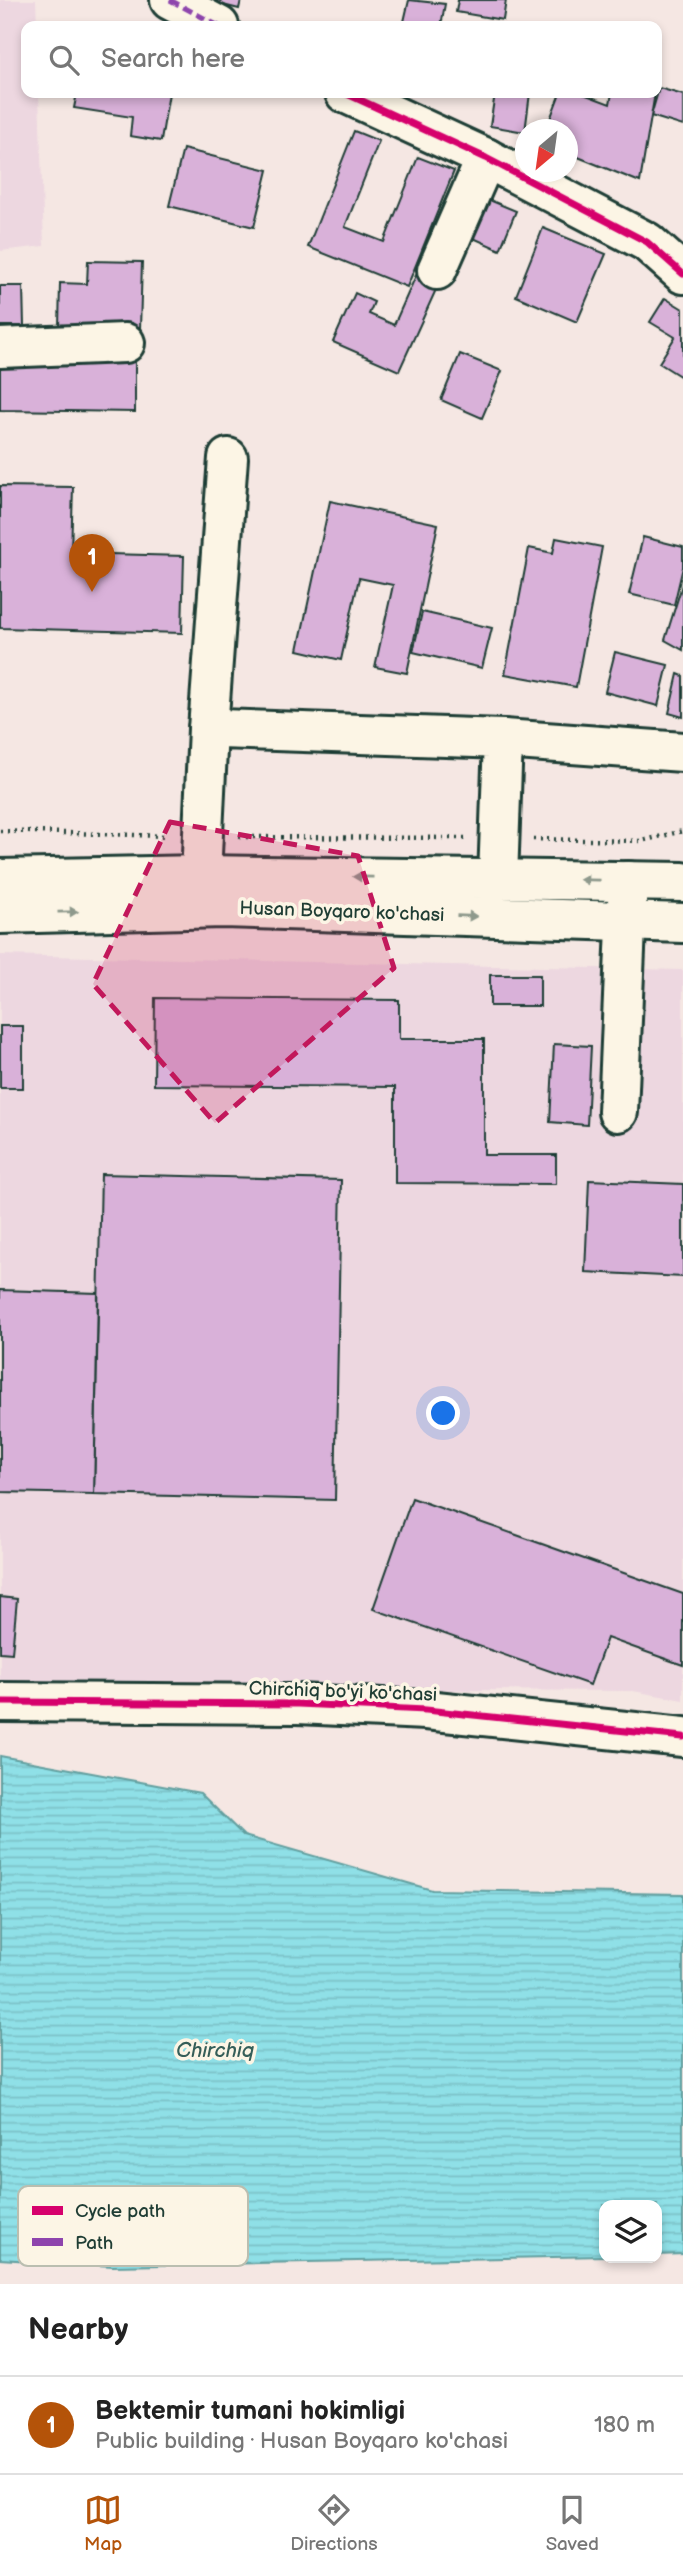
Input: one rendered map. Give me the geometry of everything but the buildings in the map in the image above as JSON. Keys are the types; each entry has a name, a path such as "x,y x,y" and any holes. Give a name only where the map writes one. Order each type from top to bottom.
{"main road":[{"path":"170,0 210,21"},
{"path":"356,98 486,158 647,242 683,274"},
{"path":"437,270 486,158"},
{"path":"0,348 125,343"},
{"path":"201,875 208,729 228,458"},
{"path":"208,729 503,739 683,752"},
{"path":"498,879 503,739"},
{"name":"Husan Boyqaro ko'chasi","path":"0,879 201,875 683,882"},
{"path":"618,1112 628,881"},
{"name":"Husan Boyqaro ko'chasi","path":"0,914 223,908 683,923"},
{"name":"Chirchiq bo'yi ko'chasi","path":"0,1702 298,1704 426,1710 683,1737"}],"path":[{"path":"0,831 641,841 683,831"}],"highlighted area":[{"path":"170,822 358,856 394,968 215,1123 93,984"}],"shaded area":[{"path":"0,0 36,0 37,21 21,21 21,98 39,98 44,246 0,251"},
{"path":"0,955 683,970 683,1700 633,1691 0,1687"}],"water":[{"name":"Chirchiq","path":"0,1756 200,1793 244,1836 432,1890 683,1894 683,2254 662,2255 662,2200 599,2200 599,2256 248,2263 248,2186 18,2186 18,2260 0,2259"}],"marked path":[{"path":"170,0 210,21"}],"cycle path":[{"path":"356,98 486,158 647,242 683,274"},
{"path":"0,1702 298,1704 426,1710 683,1737"}],"place":[{"name":"Bektemir tumani hokimligi","path":"92,592"}]}
